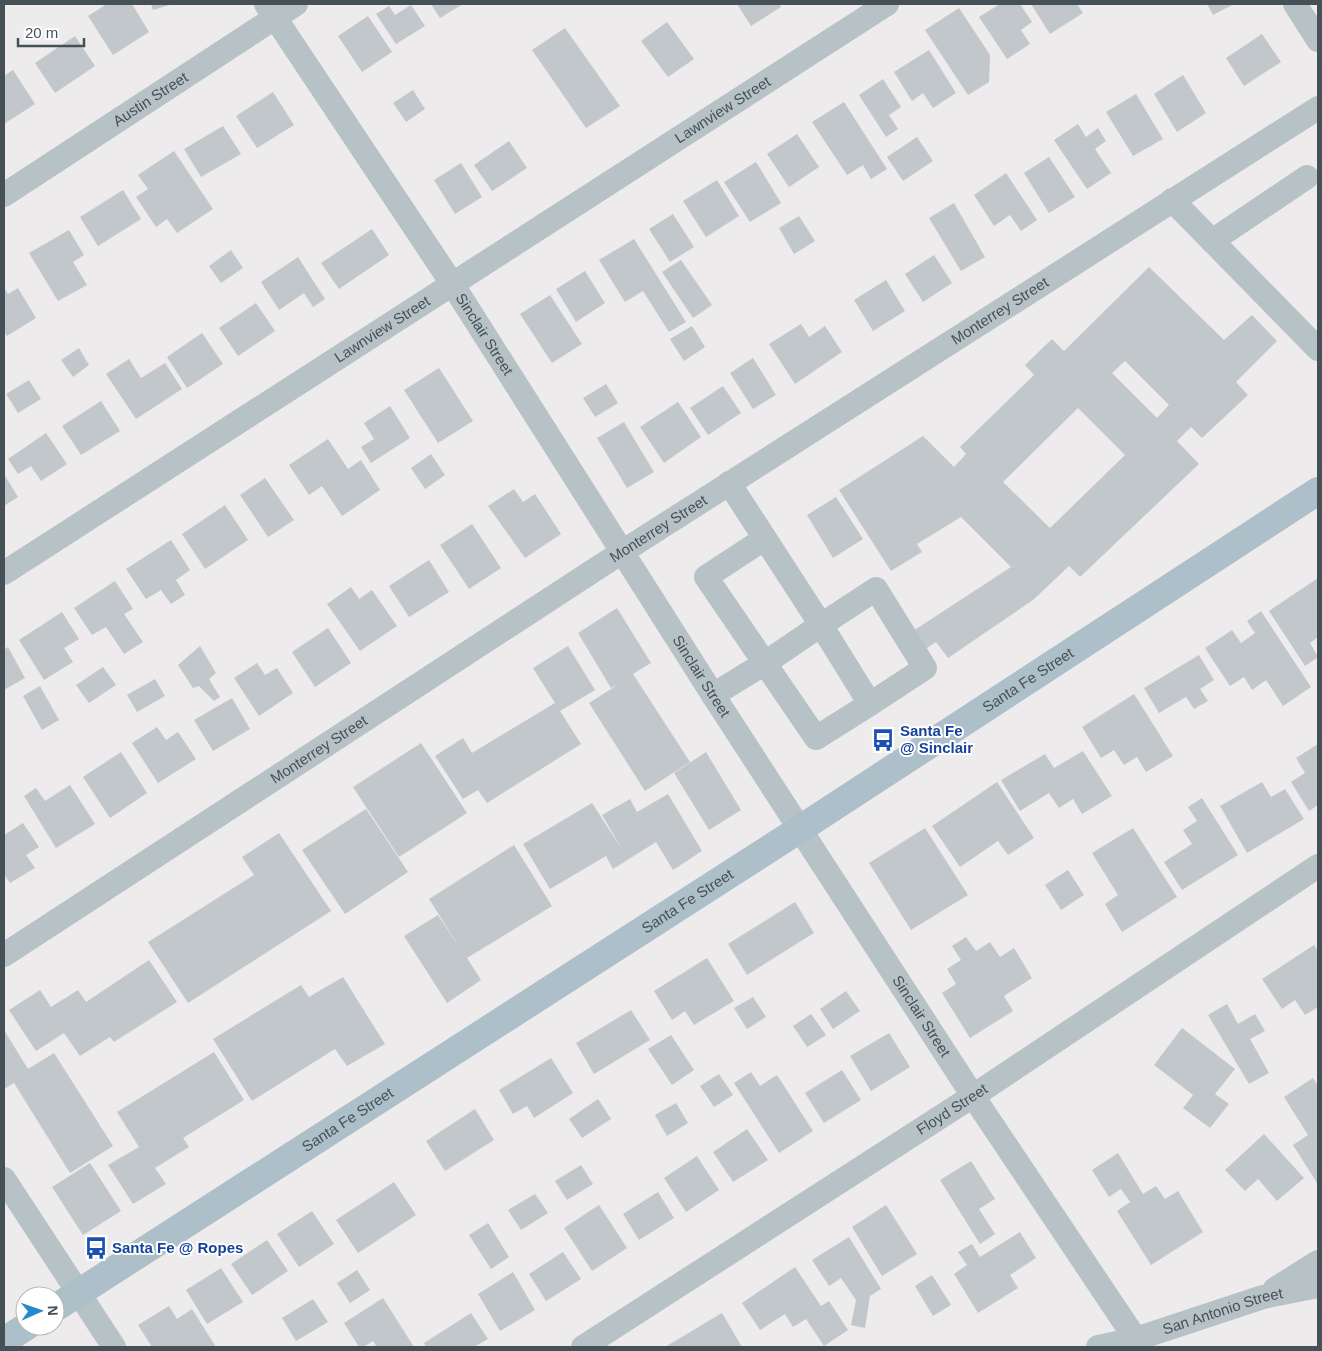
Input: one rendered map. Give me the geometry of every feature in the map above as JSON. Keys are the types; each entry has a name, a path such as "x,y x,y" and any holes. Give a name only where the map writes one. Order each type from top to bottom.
{"main road":[{"name":"Santa Fe Street","path":"65,1302 800,829 1318,491"},
{"path":"4,1341 15,1334"}],"street":[{"name":"Austin Street","path":"4,195 271,11 296,4"},
{"name":"Lawnview Street","path":"4,573 887,4"},
{"path":"1295,4 1318,40"},
{"name":"Sinclair Street","path":"271,11 453,285 713,696 974,1096 1139,1343"},
{"name":"Monterrey Street","path":"4,955 729,483 1318,108"},
{"path":"1212,241 1307,177"},
{"path":"1172,200 1318,349"},
{"path":"729,483 821,624 870,704"},
{"path":"713,696 765,663 876,589 925,668 816,738 765,663 706,577 764,539"},
{"name":"Floyd Street","path":"583,1347 974,1096 1318,866"},
{"path":"4,1179 114,1347"},
{"path":"1263,1297 1318,1262"},
{"name":"San Antonio Street","path":"1098,1347 1139,1343 1263,1297 1318,1286"}],"building":[{"path":"107,4 132,4 149,32 113,55 88,16"},
{"path":"151,4 173,4 153,10"},
{"path":"431,4 463,4 440,18"},
{"path":"737,4 779,4 781,7 751,26"},
{"path":"1000,4 1020,4 1032,22 1021,30 1030,44 1007,59 979,17"},
{"path":"1031,4 1077,4 1083,13 1050,34"},
{"path":"1207,4 1234,4 1213,15"},
{"path":"411,5 425,26 396,44 376,14 389,6 395,15"},
{"path":"959,8 990,55 989,82 968,95 925,30"},
{"path":"368,16 392,52 362,72 338,36"},
{"path":"667,22 694,59 668,77 641,41"},
{"path":"565,28 620,106 586,128 532,50"},
{"path":"1262,34 1281,62 1244,86 1226,58"},
{"path":"75,36 95,66 55,93 35,63"},
{"path":"929,50 956,93 933,108 923,93 912,101 894,72"},
{"path":"13,70 35,104 4,124 4,76"},
{"path":"1183,75 1206,113 1177,132 1154,94"},
{"path":"883,79 901,107 889,115 898,129 886,137 859,95"},
{"path":"413,90 425,109 406,122 393,103"},
{"path":"273,92 294,125 257,148 236,116"},
{"path":"1136,94 1163,139 1133,156 1106,112"},
{"path":"844,102 887,169 871,179 863,165 847,175 812,122"},
{"path":"1078,124 1086,137 1098,128 1106,141 1095,149 1111,173 1087,189 1054,140"},
{"path":"223,126 241,154 201,177 184,149"},
{"path":"797,134 819,167 789,187 767,154"},
{"path":"917,137 933,161 903,181 887,157"},
{"path":"509,141 527,168 492,191 474,165"},
{"path":"174,151 213,209 177,233 167,219 156,227 136,197 148,189 138,175"},
{"path":"1049,157 1075,197 1049,213 1024,173"},
{"path":"756,162 781,203 750,222 724,182"},
{"path":"461,163 482,197 455,214 434,180"},
{"path":"1006,173 1037,220 1021,231 1010,215 994,226 974,195"},
{"path":"717,180 739,216 706,237 683,201"},
{"path":"123,190 141,219 98,246 80,217"},
{"path":"954,203 985,257 961,271 929,218"},
{"path":"673,214 694,247 670,262 649,229"},
{"path":"799,216 815,241 794,254 779,228"},
{"path":"372,229 389,255 339,289 321,263"},
{"path":"69,230 84,255 73,262 87,285 58,301 29,253"},
{"path":"634,239 686,322 669,332 643,291 625,302 599,260"},
{"path":"231,250 243,268 221,283 209,266"},
{"path":"934,255 952,283 923,302 905,274"},
{"path":"298,257 325,299 313,307 304,293 279,310 261,282"},
{"path":"681,260 712,305 693,318 662,272"},
{"path":"1149,267 1224,340 1252,315 1277,341 1236,382 1248,395 1202,438 1191,427 1177,441 1199,464 1080,577 1069,566 1033,600 948,658 936,642 922,651 910,633 1011,567 961,517 917,544 922,552 891,571 839,490 923,436 954,467 966,454 960,447 1034,375 1025,365 1052,339 1064,351","holes":["1125,361 1169,405 1157,418 1112,373","1078,408 1125,455 1050,528 1003,482"]},
{"path":"585,271 605,303 576,322 556,289"},
{"path":"886,280 905,311 873,331 854,300"},
{"path":"4,288 8,294 18,288 36,318 7,336 4,331"},
{"path":"550,295 582,344 552,363 520,314"},
{"path":"256,303 275,331 238,356 219,328"},
{"path":"801,324 809,337 825,326 842,352 795,384 769,344"},
{"path":"692,326 705,347 684,361 670,339"},
{"path":"202,333 223,364 187,388 167,357"},
{"path":"79,348 89,365 73,377 61,360"},
{"path":"753,358 776,395 753,409 730,373"},
{"path":"129,359 141,378 165,363 182,389 136,419 106,374"},
{"path":"439,368 473,421 438,443 404,390"},
{"path":"29,380 41,399 18,413 6,394"},
{"path":"606,384 618,403 595,417 583,398"},
{"path":"723,386 741,413 708,435 690,408"},
{"path":"101,401 120,431 81,455 62,426"},
{"path":"678,402 701,437 664,463 640,427"},
{"path":"390,406 410,438 371,463 361,447 374,439 364,423"},
{"path":"624,422 654,472 627,488 597,438"},
{"path":"46,433 67,464 41,481 31,466 18,474 8,459"},
{"path":"328,439 348,469 361,460 380,490 342,516 322,486 309,495 289,465"},
{"path":"431,454 445,475 425,489 411,468"},
{"path":"4,474 18,497 4,506"},
{"path":"265,478 294,520 268,537 240,495"},
{"path":"514,489 523,502 535,494 561,534 525,558 488,506"},
{"path":"836,497 863,539 833,558 807,515"},
{"path":"225,505 248,540 205,569 182,534"},
{"path":"472,524 501,568 469,589 440,545"},
{"path":"171,540 190,570 176,580 185,595 171,604 161,590 146,599 126,569"},
{"path":"429,560 449,592 409,617 389,586"},
{"path":"1318,578 1318,637 1310,643 1318,657 1305,666 1269,611"},
{"path":"115,581 133,609 124,614 143,642 124,654 106,627 92,635 74,608"},
{"path":"351,587 359,599 372,590 397,626 360,651 327,604"},
{"path":"617,608 651,663 633,674 690,762 645,791 589,703 619,684 611,688 578,633"},
{"path":"1261,611 1311,687 1283,706 1266,680 1252,690 1244,677 1230,686 1205,648 1232,630 1241,643 1255,633 1247,621"},
{"path":"62,612 79,639 64,648 73,662 44,680 19,640"},
{"path":"328,628 351,663 315,687 292,652"},
{"path":"200,646 216,673 209,679 220,697 214,701 199,686 193,688 178,665"},
{"path":"568,646 595,690 560,711 581,744 487,803 478,790 463,799 435,756 463,738 472,753 555,703 533,668"},
{"path":"8,647 25,678 4,690 4,650"},
{"path":"1199,655 1214,680 1200,689 1208,701 1194,709 1186,697 1159,713 1144,688"},
{"path":"257,663 265,675 277,668 293,693 259,716 234,678"},
{"path":"103,667 116,685 89,703 76,685"},
{"path":"155,679 165,696 137,712 127,695"},
{"path":"40,686 59,720 42,730 23,696"},
{"path":"1134,694 1173,756 1146,772 1137,757 1124,765 1114,750 1101,758 1082,727"},
{"path":"232,698 250,729 213,751 194,720"},
{"path":"157,727 166,740 178,732 196,759 158,783 132,743"},
{"path":"421,743 467,813 399,857 353,787"},
{"path":"1318,744 1318,805 1309,811 1291,782 1305,773 1296,758"},
{"path":"1083,751 1112,796 1082,814 1073,799 1059,808 1049,793 1020,811 1001,780 1045,754 1054,768"},
{"path":"121,752 147,793 110,818 83,777"},
{"path":"706,752 741,810 709,830 674,773"},
{"path":"997,782 1034,838 1008,855 998,841 960,867 932,826"},
{"path":"1262,782 1271,797 1285,789 1304,819 1247,853 1220,806"},
{"path":"70,785 95,824 56,848 24,796 36,788 45,801"},
{"path":"668,794 702,851 673,870 656,842 613,869 606,856 550,889 523,844 592,803 623,851 602,815 630,799 637,812"},
{"path":"1202,798 1238,855 1182,890 1164,862 1192,844 1183,830 1197,821 1188,807"},
{"path":"366,809 408,872 345,914 302,850"},
{"path":"23,823 39,847 26,855 35,868 10,883 4,874 4,835"},
{"path":"925,828 968,895 911,930 869,863"},
{"path":"1133,828 1177,897 1122,932 1105,904 1118,895 1092,853"},
{"path":"279,833 331,911 188,1003 148,942 254,875 242,857"},
{"path":"514,845 552,906 467,958 481,980 447,1003 404,936 438,915 462,951 429,899"},
{"path":"1068,870 1084,895 1061,910 1045,885"},
{"path":"795,902 814,933 747,975 728,944"},
{"path":"966,937 976,951 990,942 1000,957 1014,948 1032,978 1004,996 1013,1011 970,1038 942,993 956,984 947,969 961,960 952,946"},
{"path":"1314,945 1318,951 1318,1007 1305,1015 1295,1000 1282,1009 1262,979"},
{"path":"707,958 734,1001 694,1025 685,1011 672,1020 654,991"},
{"path":"149,960 177,1002 114,1042 110,1037 80,1056 64,1033 36,1051 9,1010 40,990 51,1007 78,990 86,1002"},
{"path":"343,977 385,1044 347,1066 335,1049 252,1101 213,1039 301,985 309,997"},
{"path":"846,991 860,1011 833,1029 820,1009"},
{"path":"753,997 766,1017 747,1029 734,1008"},
{"path":"1227,1004 1238,1024 1255,1014 1265,1031 1250,1039 1269,1073 1249,1084 1208,1015"},
{"path":"631,1010 650,1040 594,1074 576,1043"},
{"path":"811,1014 826,1035 807,1047 793,1026"},
{"path":"1182,1028 1235,1069 1215,1094 1229,1104 1210,1128 1183,1108 1193,1095 1154,1065"},
{"path":"4,1030 28,1069 54,1053 113,1146 70,1173 14,1083 4,1089"},
{"path":"889,1033 910,1067 871,1091 850,1056"},
{"path":"671,1035 694,1070 672,1085 648,1049"},
{"path":"214,1052 244,1100 183,1138 189,1147 155,1168 166,1184 133,1204 108,1165 139,1147 117,1112"},
{"path":"551,1058 573,1093 534,1118 527,1106 513,1114 499,1090"},
{"path":"842,1070 861,1100 824,1123 805,1093"},
{"path":"751,1072 760,1086 777,1075 813,1131 779,1153 734,1083"},
{"path":"719,1074 733,1095 714,1107 700,1086"},
{"path":"1313,1078 1318,1086 1317,1183 1293,1145 1308,1135 1284,1097"},
{"path":"598,1099 611,1119 582,1138 569,1119"},
{"path":"676,1103 688,1123 667,1136 655,1115"},
{"path":"475,1109 494,1140 445,1171 426,1141"},
{"path":"747,1129 768,1160 733,1182 713,1152"},
{"path":"1264,1134 1304,1178 1277,1201 1258,1179 1245,1191 1225,1170"},
{"path":"1118,1153 1143,1194 1156,1186 1165,1199 1178,1191 1203,1232 1151,1265 1117,1211 1130,1202 1121,1189 1109,1197 1092,1170"},
{"path":"697,1156 719,1190 686,1212 664,1178"},
{"path":"971,1161 995,1199 979,1209 995,1234 980,1244 940,1180"},
{"path":"90,1163 121,1211 83,1235 52,1187"},
{"path":"581,1165 593,1184 567,1200 555,1181"},
{"path":"394,1182 416,1215 358,1253 336,1220"},
{"path":"658,1192 674,1218 639,1240 623,1214"},
{"path":"535,1194 548,1213 521,1230 508,1210"},
{"path":"599,1205 627,1248 592,1271 564,1228"},
{"path":"886,1205 917,1254 882,1276 852,1227"},
{"path":"312,1211 334,1244 299,1267 277,1234"},
{"path":"488,1223 509,1257 491,1269 469,1235"},
{"path":"1020,1232 1036,1258 1010,1275 1018,1288 978,1313 954,1274 967,1265 958,1252 972,1244 980,1257"},
{"path":"849,1237 881,1289 870,1296 865,1328 851,1325 856,1300 841,1278 829,1286 812,1260"},
{"path":"267,1240 288,1271 252,1295 231,1264"},
{"path":"563,1252 581,1279 546,1301 529,1274"},
{"path":"795,1267 821,1306 829,1301 848,1330 824,1346 806,1319 793,1327 785,1314 760,1330 742,1303"},
{"path":"221,1268 243,1302 207,1324 186,1290"},
{"path":"357,1270 370,1290 350,1303 337,1283"},
{"path":"513,1272 535,1310 500,1331 478,1294"},
{"path":"932,1275 951,1305 933,1316 915,1286"},
{"path":"383,1298 414,1347 377,1347 373,1341 363,1347 359,1347 344,1323"},
{"path":"313,1299 328,1322 296,1341 282,1318"},
{"path":"169,1306 177,1319 192,1309 216,1347 152,1347 138,1325"},
{"path":"471,1313 488,1339 474,1347 426,1347 424,1343"},
{"path":"722,1313 742,1347 665,1347"}],"place":[{"name":"Santa Fe @ Sinclair","path":"883,740"},
{"name":"Santa Fe @ Ropes","path":"96,1248"}]}
